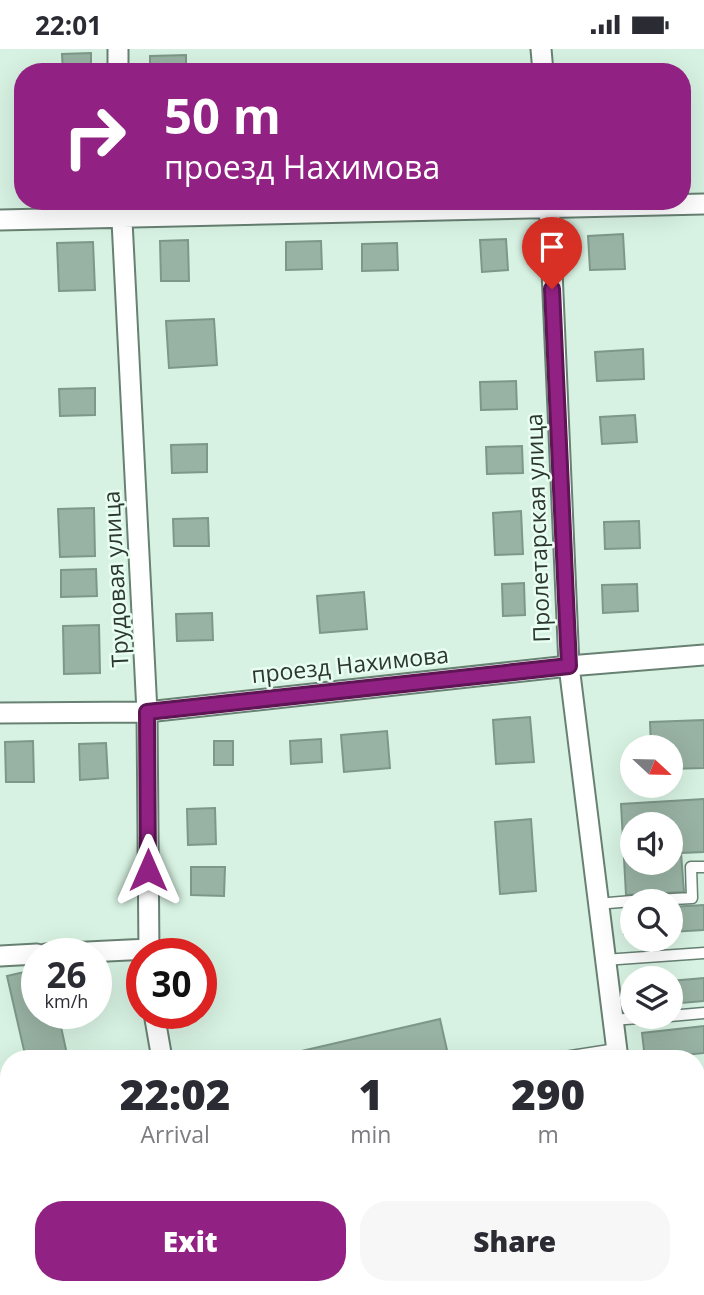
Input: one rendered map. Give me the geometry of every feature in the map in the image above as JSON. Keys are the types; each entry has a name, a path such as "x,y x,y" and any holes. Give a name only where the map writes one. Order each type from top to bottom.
{"street":[{"path":"0,220 110,210"},
{"name":"Трудовая улица","path":"121,210 147,712 149,938"},
{"name":"Пролетарская улица","path":"549,210 569,666 616,1050"},
{"name":"проезд Нахимова","path":"0,713 147,712 569,666 704,655"},
{"path":"0,956 21,955"},
{"path":"157,1029 160,1050"}],"lane":[{"path":"683,898 692,898 691,867 704,867"},
{"path":"597,904 620,902"},
{"path":"604,960 704,953"},
{"path":"683,1015 704,1013"},
{"path":"611,1020 620,1019"}],"building":[{"path":"91,53 91,63 62,63 62,54"},
{"path":"186,55 186,63 150,63 150,56"},
{"path":"623,234 625,269 590,270 588,236"},
{"path":"506,239 508,270 482,272 480,240"},
{"path":"188,240 189,281 161,281 160,241"},
{"path":"321,241 322,269 286,270 286,242"},
{"path":"93,242 95,290 59,291 57,243"},
{"path":"397,243 398,270 362,271 362,244"},
{"path":"214,319 217,365 169,368 166,321"},
{"path":"643,349 644,379 597,381 595,352"},
{"path":"516,381 517,409 481,410 480,382"},
{"path":"95,388 95,415 60,416 59,389"},
{"path":"635,415 637,442 602,444 600,417"},
{"path":"207,444 207,472 172,473 171,445"},
{"path":"522,446 523,473 487,474 486,447"},
{"path":"94,508 95,556 60,557 58,509"},
{"path":"521,511 523,554 495,555 493,513"},
{"path":"208,518 209,546 174,546 173,519"},
{"path":"639,521 640,548 605,549 604,522"},
{"path":"96,569 97,596 61,597 61,570"},
{"path":"524,583 525,615 503,616 502,584"},
{"path":"637,584 638,611 603,613 602,585"},
{"path":"364,592 367,629 320,633 317,596"},
{"path":"212,613 213,640 177,641 176,614"},
{"path":"99,625 100,673 64,674 63,626"},
{"path":"530,717 534,762 496,764 493,720"},
{"path":"704,720 704,768 683,769 683,735 651,735 650,722"},
{"path":"387,731 390,768 344,772 341,735"},
{"path":"321,739 322,762 291,764 290,741"},
{"path":"33,741 34,782 6,782 5,742"},
{"path":"214,741 233,741 233,765 214,765"},
{"path":"106,743 108,778 80,780 79,744"},
{"path":"704,799 704,852 683,853 683,812 621,812 621,804"},
{"path":"215,808 216,844 188,845 187,809"},
{"path":"531,819 536,891 500,894 495,822"},
{"path":"191,867 225,867 224,896 191,895"},
{"path":"625,875 683,875 684,892 683,889 626,889"},
{"path":"704,905 704,930 683,931 683,906"},
{"path":"21,973 21,1029 61,1029 66,1050 24,1050 7,976"},
{"path":"704,978 704,1001 683,1003 683,980"},
{"path":"440,1019 447,1050 306,1050"},
{"path":"704,1026 704,1050 644,1050 642,1033"}],"route":[{"path":"148,870 147,712 569,666 552,289"}]}
